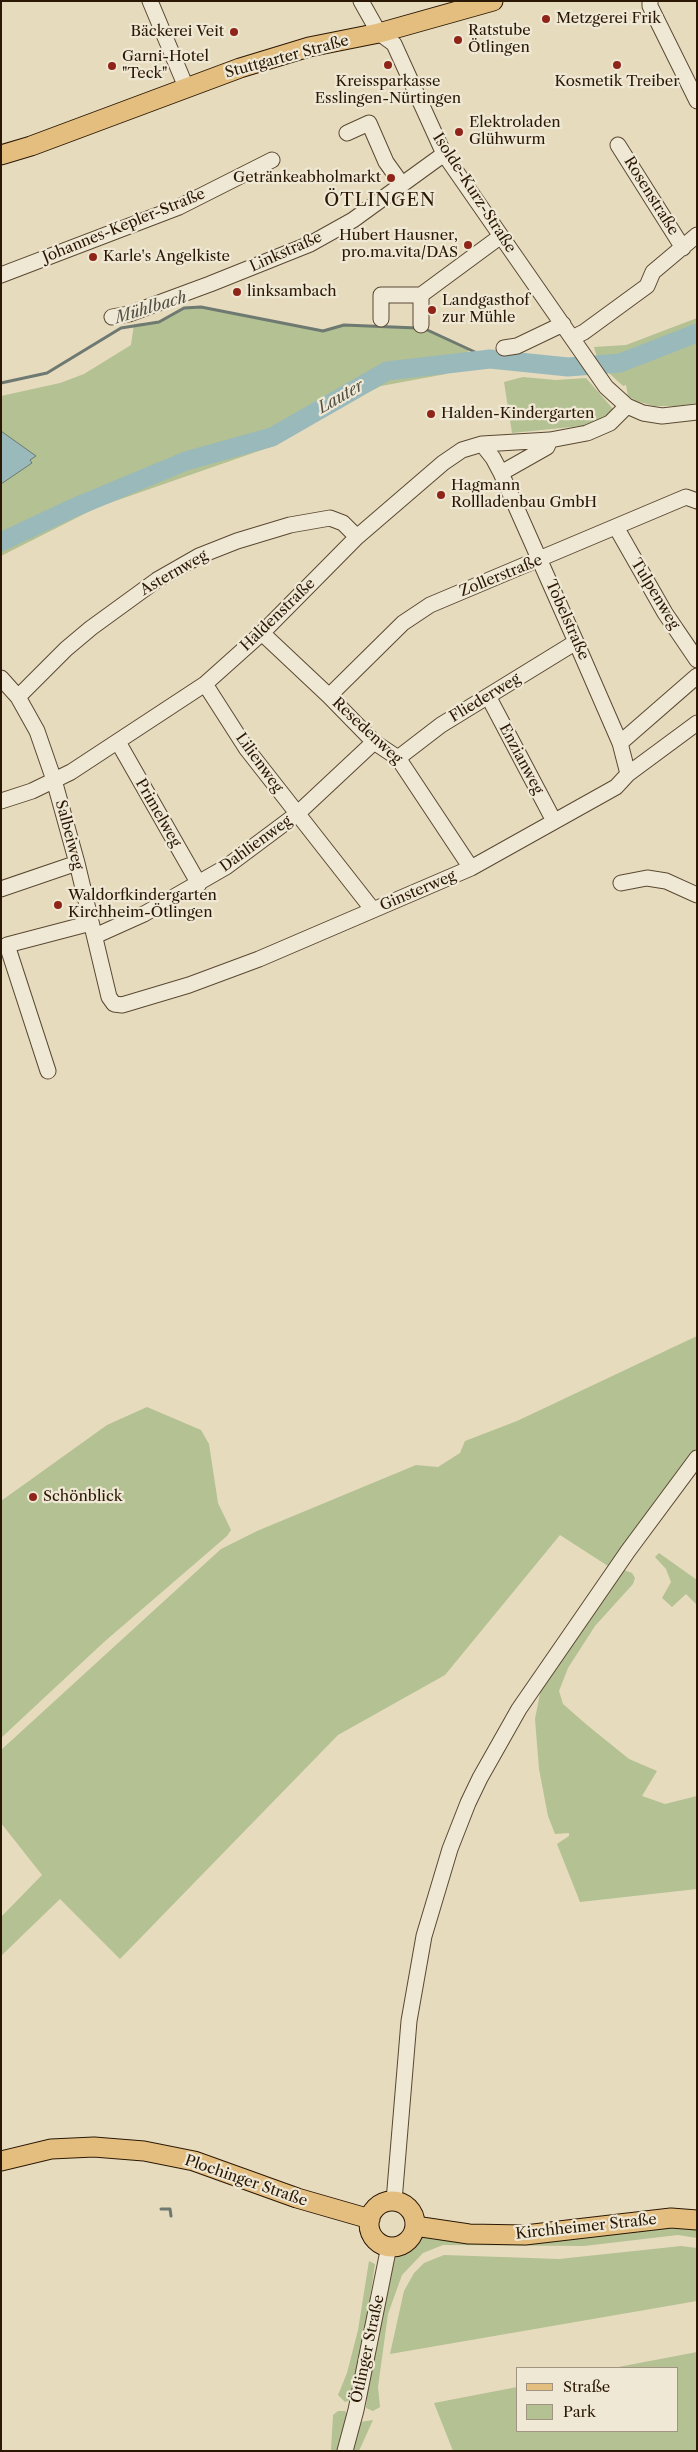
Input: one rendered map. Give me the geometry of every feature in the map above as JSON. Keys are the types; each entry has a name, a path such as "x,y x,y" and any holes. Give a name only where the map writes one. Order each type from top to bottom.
{"main road":[{"name":"Stuttgarter Straße","path":"1,155 31,146 186,87 283,55 379,33 493,1"},
{"name":"Plochinger Straße","path":"1,2162 51,2149 94,2147 144,2151 194,2161 297,2198 370,2220"},
{"path":"394,2201 409,2208 413,2215 415,2226 411,2237 406,2242 389,2246 378,2242 372,2236 370,2220 376,2208 382,2204 394,2201"},
{"name":"Kirchheimer Straße","path":"415,2226 470,2234 525,2235 671,2218 697,2220"}],"street":[{"path":"150,1 186,87"},
{"name":"Isolde-Kurz-Straße","path":"361,1 379,33 394,44 444,154 606,387 627,406"},
{"path":"650,1 654,15 697,101"},
{"path":"347,133 369,123 386,162 401,183"},
{"name":"Rosenstraße","path":"618,145 683,248"},
{"name":"Linkstraße","path":"112,317 128,314 210,284 310,244 353,220 401,183 444,154"},
{"name":"Johannes-Kepler-Straße","path":"1,275 179,208 272,160"},
{"path":"572,338 584,332 647,286 654,272 697,235"},
{"path":"381,320 381,296 421,295 502,236"},
{"path":"421,295 421,325"},
{"path":"504,348 517,346 563,324"},
{"path":"627,406 643,413 662,416 697,412"},
{"name":"Haldenstraße","path":"1,801 32,791 54,780 118,742 205,684 262,633 357,537 443,463 462,450 482,444 550,440 593,431 610,423 627,406"},
{"name":"Haldenstraße","path":"501,473 547,447 550,440"},
{"name":"Tobelstraße","path":"482,444 493,458 501,473 539,558 620,743 628,774"},
{"name":"Zollerstraße","path":"329,696 403,623 423,610 539,558 550,556 686,497 697,501"},
{"name":"Asternweg","path":"18,697 66,649 91,628 157,580 199,556 246,538 330,518 343,523 357,537"},
{"name":"Tulpenweg","path":"616,527 665,613 697,660"},
{"name":"Resedenweg","path":"262,633 329,696 374,742 398,758 471,868"},
{"name":"Fliederweg","path":"398,758 441,725 576,642"},
{"path":"620,743 697,676"},
{"path":"1,678 18,697 38,731 54,780"},
{"name":"Lilienweg","path":"205,684 246,748 373,910"},
{"name":"Enzianweg","path":"488,696 554,821"},
{"name":"Ginsterweg","path":"114,1004 122,1006 189,985 259,959 471,868 616,787 628,774 697,723"},
{"name":"Primelweg","path":"118,742 200,884"},
{"name":"Dahlienweg","path":"4,946 93,930 144,914 200,884 297,814 374,742"},
{"name":"Salbeiweg","path":"54,780 109,997 114,1004"},
{"path":"1,888 76,863"},
{"path":"621,883 647,878 666,881 697,895"},
{"path":"4,946 48,1071"},
{"path":"394,2201 410,2021 422,1943 441,1874 468,1803 519,1709 628,1551 697,1458"},
{"name":"Ötlinger Straße","path":"345,2451 389,2246"}],"green space":[{"path":"201,307 323,331 344,325 425,328 469,349 467,354 475,356 446,374 381,386 333,410 276,445 98,507 1,556 1,396 60,383 84,374 131,345 134,324 159,322 184,308"},
{"path":"697,318 697,403 677,406 654,406 636,401 628,396 626,385 623,386 610,374 596,354 594,347 626,345"},
{"path":"523,377 556,380 586,378 614,410 591,425 512,433 504,382"},
{"path":"697,1336 697,1447 608,1566 560,1535 445,1675 338,1735 120,1959 60,1899 1,1956 1,1917 42,1875 1,1823 1,1750 221,1549 257,1531 416,1465 438,1467 460,1453 465,1441 517,1421"},
{"path":"147,1407 201,1430 209,1444 218,1503 231,1530 227,1536 104,1642 1,1738 1,1501 107,1425"},
{"path":"659,1553 697,1580 697,1605 686,1594 672,1607 662,1598 671,1582 666,1569 655,1557"},
{"path":"624,1570 632,1573 635,1578 633,1584 595,1626 568,1668 559,1691 563,1704 587,1725 629,1759 657,1771 642,1796 665,1804 697,1796 697,1889 580,1902 557,1844 569,1836 569,1833 555,1834 548,1816 539,1769 535,1719 542,1683 615,1579"},
{"path":"680,2225 697,2229 697,2238 678,2235 584,2246 443,2245 423,2253 402,2275 388,2314 378,2387 380,2407 373,2411 366,2408 368,2380 386,2285 397,2253 409,2242 424,2236"},
{"path":"681,2246 697,2248 697,2301 390,2354 404,2291 414,2273 424,2263 444,2255 559,2259"},
{"path":"369,2261 375,2264 362,2353 353,2399 345,2402 338,2395 347,2373 358,2330"},
{"path":"697,2352 697,2451 453,2451 434,2403 516,2387 516,2432 678,2432 678,2367 618,2367"},
{"path":"338,2411 345,2411 349,2417 340,2451 331,2451 333,2415"},
{"path":"373,2420 359,2451 350,2451 360,2422"}],"water":[{"path":"1,431 36,456 30,460 32,463 1,484"}],"waterway":[{"name":"Mühlbach","path":"1,383 47,373 121,328 159,322 184,308 201,307 323,331 344,325 417,328"},
{"name":"Mühlbach","path":"423,328 490,359"},
{"name":"Lauter","path":"1,542 73,508 186,461 272,437 387,371 490,359 568,367 620,363 697,333"},
{"path":"161,2209 170,2209 171,2216"}],"place":[{"name":"Metzgerei Frik","path":"546,19"},
{"name":"Bäckerei Veit","path":"234,32"},
{"name":"Ratstube Ötlingen","path":"458,40"},
{"name":"Kreissparkasse Esslingen-Nürtingen","path":"388,65"},
{"name":"Kosmetik Treiber","path":"617,65"},
{"name":"Garni-Hotel \"Teck\"","path":"112,66"},
{"name":"Elektroladen Glühwurm","path":"459,132"},
{"name":"Getränkeabholmarkt","path":"391,178"},
{"name":"Hubert Hausner, pro.ma.vita/DAS","path":"468,245"},
{"name":"Karle's Angelkiste","path":"93,257"},
{"name":"linksambach","path":"237,292"},
{"name":"Landgasthof zur Mühle","path":"432,310"},
{"name":"Halden-Kindergarten","path":"431,414"},
{"name":"Hagmann Rollladenbau GmbH","path":"441,495"},
{"name":"Waldorfkindergarten Kirchheim-Ötlingen","path":"58,905"},
{"name":"Schönblick","path":"33,1497"}],"district":[{"name":"ÖTLINGEN","path":"380,201"}]}
